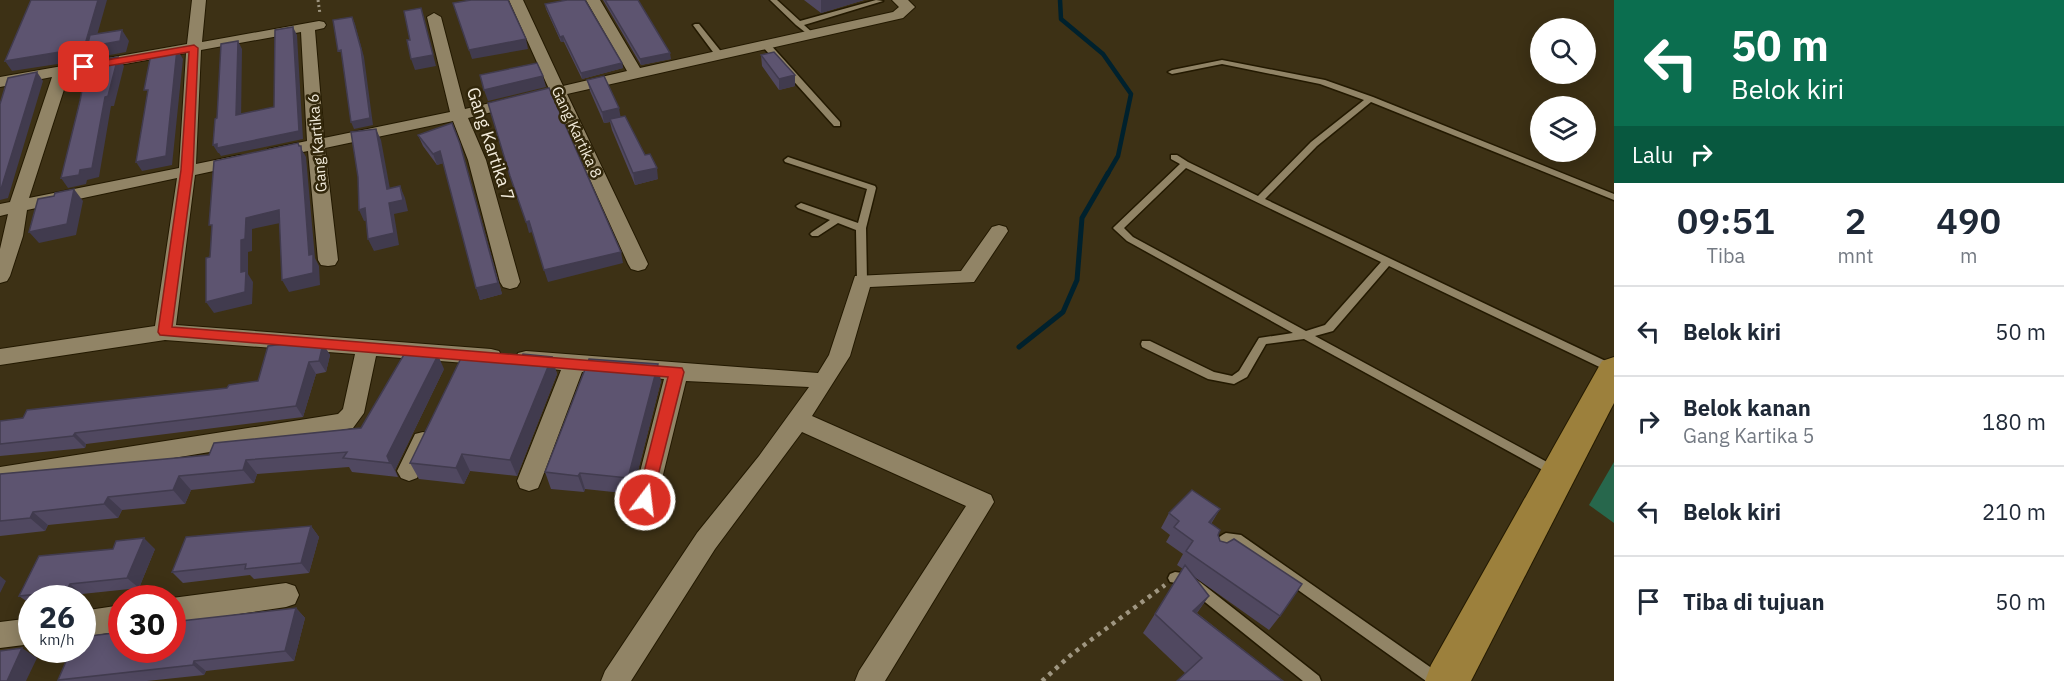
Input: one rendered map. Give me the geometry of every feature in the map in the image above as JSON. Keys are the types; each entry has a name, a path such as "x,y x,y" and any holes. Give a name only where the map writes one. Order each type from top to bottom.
{"highway":[{"path":"1447,681 1614,370"}],"street":[{"path":"165,332 187,170 199,0"},
{"name":"Gang Kartika 8","path":"516,0 638,264"},
{"path":"593,0 636,73"},
{"path":"0,210 459,115 765,44 804,29 898,15 908,7 899,0"},
{"name":"Gang Kartika 7","path":"434,17 459,115 477,160 510,282"},
{"name":"Gang Kartika 6","path":"194,48 314,26 316,145 328,260"},
{"path":"0,82 194,48"},
{"path":"0,276 14,236 18,206 62,71"},
{"path":"615,681 706,541 823,384 839,356 862,280 967,277 999,231"},
{"path":"0,357 165,332 368,346 677,372 811,379 823,384"},
{"path":"0,477 345,422 353,413 368,346"},
{"path":"455,376 465,354"},
{"path":"529,481 575,363"},
{"path":"645,500 677,372"},
{"path":"409,471 435,418"},
{"path":"798,420 982,502 869,681"},
{"path":"186,609 286,595"},
{"path":"0,635 18,633"}],"lane":[{"path":"772,0 804,29 880,1"},
{"path":"697,25 719,54"},
{"path":"765,44 837,124"},
{"path":"1172,72 1222,62 1322,82 1614,197"},
{"path":"1260,200 1314,144 1370,99"},
{"path":"1174,157 1614,370"},
{"path":"788,160 872,188 861,228 862,280"},
{"path":"1185,164 1118,228 1130,239 1559,474"},
{"path":"801,206 861,228"},
{"path":"815,234 837,219"},
{"path":"1146,344 1212,376 1234,380 1243,374 1263,340 1305,335 1329,328 1387,262"},
{"path":"1217,549 1226,539 1237,539 1438,681"},
{"path":"1175,578 1197,583 1314,681"}],"path":[{"path":"1042,681 1072,654 1175,578"}],"green space":[{"path":"1614,462 1614,523 1589,505"}],"building":[{"path":"31,0 98,0 84,48 5,61"},
{"path":"471,0 508,0 526,39 469,50 453,3"},
{"path":"585,0 622,63 581,73 563,36 560,37 545,4"},
{"path":"605,0 638,0 670,53 640,59"},
{"path":"421,8 433,55 411,59 404,11"},
{"path":"352,17 361,49 370,118 351,122 341,50 338,51 333,20"},
{"path":"293,27 299,131 217,148 217,144 213,145 215,119 217,118 221,44 238,41 236,115 274,107 275,30"},
{"path":"122,30 120,41 87,47 90,35"},
{"path":"177,49 166,156 136,162 148,90 144,90 151,54"},
{"path":"774,52 795,75 779,79 761,55"},
{"path":"118,57 108,96 105,97 92,168 80,170 79,175 61,178 80,101 85,74 81,75 84,63"},
{"path":"537,63 543,76 484,90 480,75"},
{"path":"37,72 0,189 0,104 8,78"},
{"path":"604,76 619,108 602,112 587,80"},
{"path":"549,88 621,252 544,270 529,221 526,222 510,176 488,103"},
{"path":"625,116 645,155 650,154 657,168 633,173 610,119"},
{"path":"452,123 460,144 498,283 476,288 440,151 433,154 418,135"},
{"path":"376,129 387,189 400,186 403,200 389,203 394,233 368,239 365,208 359,210 358,177 351,132"},
{"path":"298,143 301,146 309,255 313,254 313,273 282,280 279,210 246,218 245,239 241,240 241,272 246,271 245,292 206,302 206,258 210,257 212,225 209,225 214,161"},
{"path":"74,189 67,224 29,232 38,199"},
{"path":"300,342 323,344 319,361 309,362 296,406 0,444 0,421 23,418 27,410 227,388 229,385 258,381 268,346"},
{"path":"406,351 438,355 387,456 390,463 343,458 347,452 246,460 243,470 179,476 173,490 108,497 104,504 33,512 30,518 0,521 0,474 209,455 214,443 361,428"},
{"path":"464,352 521,358 523,354 552,357 510,460 462,454 456,468 410,463"},
{"path":"589,359 658,364 628,478 545,472"},
{"path":"1192,490 1220,509 1209,522 1220,530 1218,535 1220,541 1227,543 1234,539 1302,584 1280,616 1186,551 1193,541 1174,527 1179,521 1169,513"},
{"path":"311,526 301,563 245,569 246,564 172,572 186,537"},
{"path":"144,538 127,578 69,585 24,585 39,556 113,549 116,541"},
{"path":"1185,565 1209,596 1193,611 1283,681 1177,681 1202,658 1155,614"},
{"path":"296,608 285,651 194,661 193,665 58,680 65,663 96,663 96,635 108,634 108,663 186,663 186,620"},
{"path":"18,649 18,657 7,681 0,681 0,651"}],"waterway":[{"path":"1060,0 1061,19 1103,54 1131,94 1118,156 1107,175"},
{"path":"1019,347 1063,312 1077,280 1082,218 1108,173"}],"route":[{"path":"84,67 194,48 187,170 165,332 677,372 645,500"}]}
